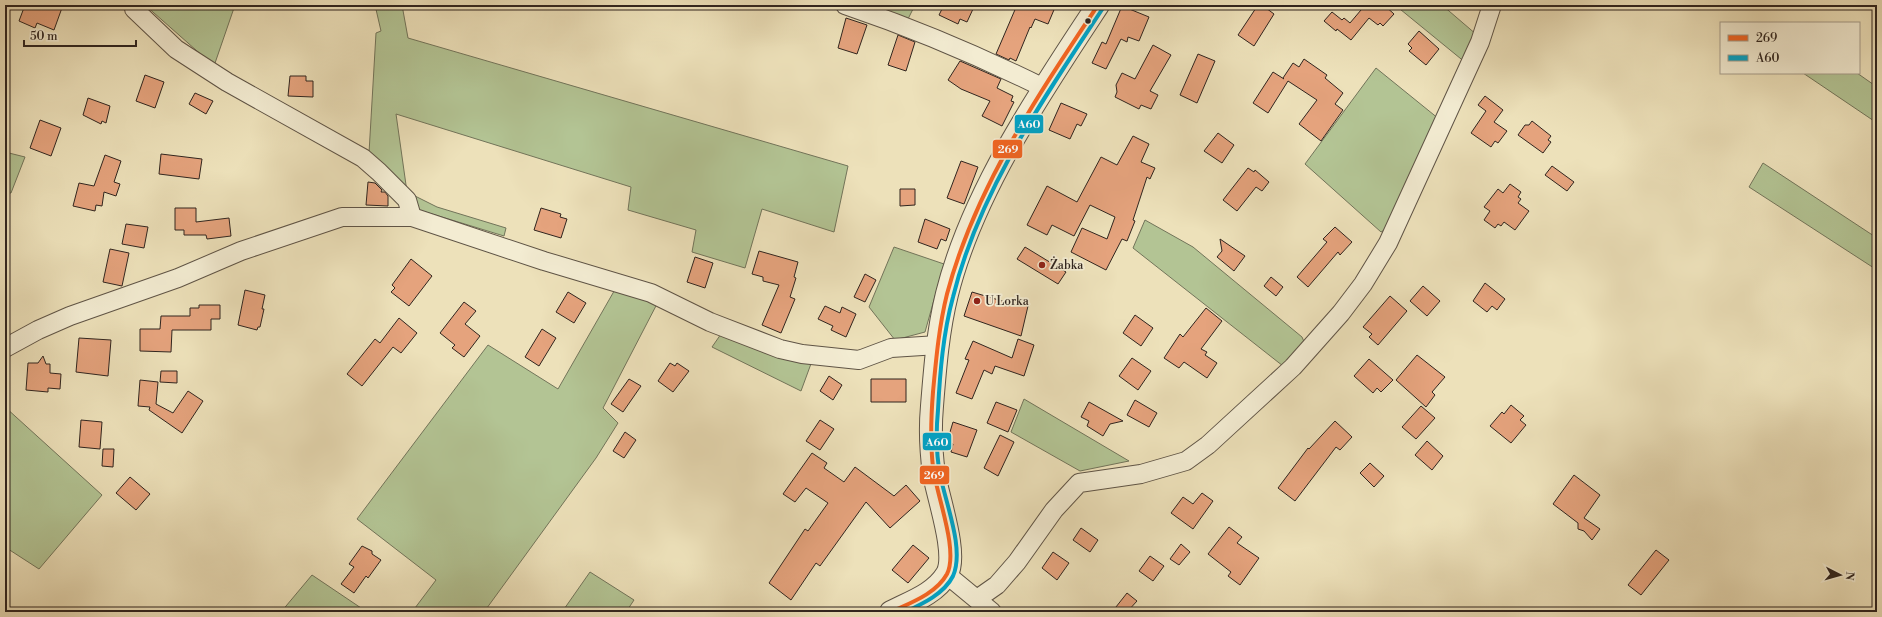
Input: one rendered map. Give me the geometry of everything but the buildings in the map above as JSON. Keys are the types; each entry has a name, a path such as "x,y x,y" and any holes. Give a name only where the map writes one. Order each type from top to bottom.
{"street":[{"path":"845,5 891,20 990,61 1044,88"},
{"path":"891,612 926,595 936,587 946,574 950,562 950,546 934,475 932,442 932,408 938,345 949,286 975,214 1010,143 1098,5"},
{"path":"977,599 997,585 1012,568 1054,510 1079,483 1141,474 1186,461 1208,445 1293,367 1341,313 1364,284 1388,243 1480,42 1492,5"},
{"path":"134,9 176,49 227,82 308,129 363,158 380,172 407,200 412,217"},
{"path":"5,348 38,330 70,316 178,278 241,251 342,217 412,217 544,261 651,293 710,322 780,348 802,354 859,360 891,348 938,345"},
{"path":"946,574 992,612"}],"green space":[{"path":"145,5 235,5 214,66"},
{"path":"375,5 402,5 408,38 848,166 834,232 762,209 745,268 692,252 696,230 628,210 631,187 396,114 407,192 437,207 506,228 504,236 419,210 369,153 376,33 381,31"},
{"path":"864,5 915,5 908,19"},
{"path":"1395,5 1442,5 1477,35 1466,63"},
{"path":"1376,68 1439,119 1388,228 1381,232 1305,164"},
{"path":"1804,74 1858,74 1877,87 1877,123"},
{"path":"5,152 25,157 11,193 5,193"},
{"path":"1763,163 1877,238 1877,270 1749,187"},
{"path":"1145,220 1193,247 1302,337 1305,344 1283,366 1133,248"},
{"path":"894,247 944,264 925,332 895,340 869,307"},
{"path":"617,286 658,302 603,408 618,423 596,458 484,612 412,612 436,580 357,519 488,345 558,389"},
{"path":"721,334 812,361 801,391 712,347"},
{"path":"1024,399 1129,461 1080,471 1011,432"},
{"path":"5,407 102,495 39,569 5,547"},
{"path":"590,572 634,600 626,612 562,612"},
{"path":"312,575 367,612 281,612"}],"transit line":[{"name":"269","path":"891,612 922,597 936,587 947,574 950,564 949,537 933,467 931,420 935,368 942,318 947,294 959,255 974,217 1010,144 1053,73 1098,5"},
{"name":"A60","path":"905,612 932,598 944,588 953,576 956,565 957,553 953,525 942,485 939,466 937,426 944,339 953,297 964,258 996,183 1016,146 1058,76 1103,8"}],"place":[{"name":"Żabka","path":"1042,265"},
{"name":"U Lorka","path":"977,301"}]}
